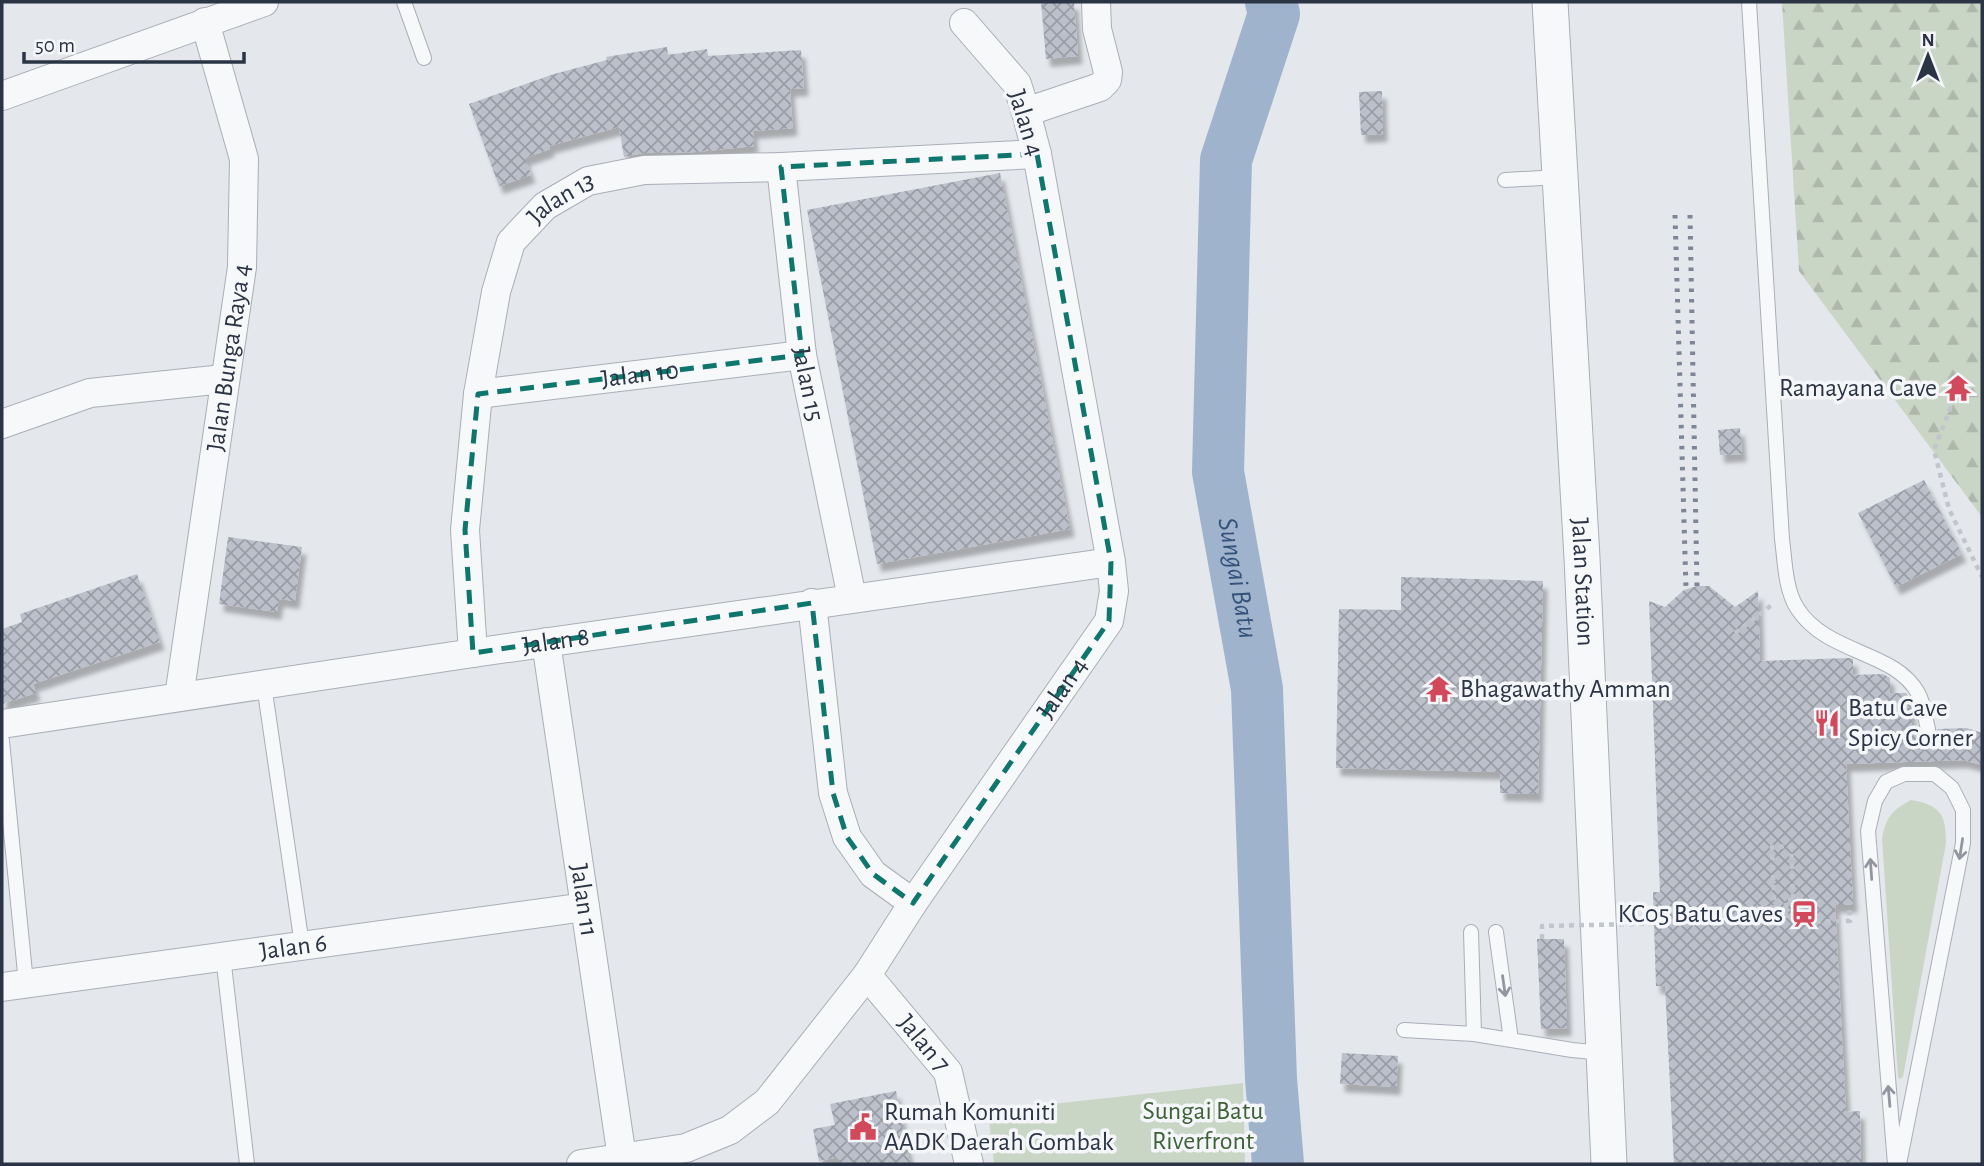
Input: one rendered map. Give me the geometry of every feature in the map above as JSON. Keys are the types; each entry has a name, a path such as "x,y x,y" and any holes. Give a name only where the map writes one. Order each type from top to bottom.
{"street":[{"path":"2,96 264,2"},
{"path":"1026,112 1100,87 1107,80 1108,72 1097,29 1096,2"},
{"name":"Jalan Station","path":"1550,2 1582,558 1609,1164"},
{"name":"Jalan Bunga Raya 4","path":"179,697 242,267 244,159 205,22"},
{"name":"Jalan 4","path":"581,1164 686,1148 730,1130 767,1102 867,975 913,903 1109,621 1114,591 1111,562 1037,154 1017,84 964,23"},
{"name":"Jalan 13","path":"473,653 465,530 478,394 496,292 511,242 545,206 588,181 643,170 781,167 1037,154"},
{"name":"Jalan 15","path":"781,167 802,355 852,598"},
{"name":"Jalan 10","path":"478,394 802,355"},
{"path":"2,424 90,394 224,379"},
{"name":"Jalan 8","path":"2,724 546,642 1111,562"},
{"path":"812,604 833,793 847,837 873,874 913,903"},
{"name":"Jalan 11","path":"546,642 622,1158"},
{"name":"Jalan 6","path":"14,985 585,907"},
{"name":"Jalan 7","path":"867,975 948,1072 969,1164"}],"lane":[{"path":"404,2 424,58"},
{"path":"1749,2 1782,539 1790,591 1797,607 1813,627 1837,643 1901,671 1919,694 1927,729"},
{"path":"1505,180 1561,177"},
{"path":"264,685 302,945"},
{"path":"2,741 14,985"},
{"path":"1934,767 1952,788 1963,810 1963,843 1897,1164 1868,831 1875,801 1886,782 1904,774 1934,767"},
{"path":"1471,932 1474,1034"},
{"path":"1496,932 1511,1040"},
{"path":"223,956 247,1164"},
{"path":"1404,1030 1474,1034 1603,1053"}],"path":[{"path":"1958,388 1934,450 1948,509 1982,577"},
{"path":"1735,633 1790,591"},
{"path":"1775,921 1772,846 1791,846 1794,922 1850,921 1849,905"},
{"path":"1542,939 1542,926 1786,921 1786,900 1793,899"}],"highlighted area":[{"path":"1037,154 1111,562 1109,621 913,903 873,874 847,837 833,793 812,603 473,653 465,530 478,394 802,355 781,167"}],"green space":[{"path":"1782,2 1982,2 1982,517 1799,271"},
{"path":"1911,800 1929,805 1939,812 1945,825 1946,843 1903,1077 1900,1079 1882,838 1891,815"},
{"name":"Sungai Batu Riverfront","path":"1243,1083 1245,1164 994,1164 988,1111"}],"building":[{"path":"1041,2 1074,2 1078,56 1046,59"},
{"path":"667,47 668,55 707,49 708,56 801,50 804,88 790,89 793,128 753,131 754,146 696,152 643,153 624,157 619,127 549,146 550,149 525,158 531,175 499,186 469,104 554,74 607,60 606,57"},
{"path":"1382,91 1383,134 1361,135 1359,92"},
{"path":"1000,173 1070,529 877,564 807,210"},
{"path":"1740,428 1742,454 1720,455 1718,430"},
{"path":"1924,480 1962,554 1896,587 1858,513"},
{"path":"228,537 302,547 295,601 279,599 277,612 219,604"},
{"path":"137,574 160,642 33,684 36,693 2,704 2,629 22,622 20,614"},
{"name":"Bhagawathy Amman","path":"1401,577 1543,581 1538,794 1500,793 1500,772 1336,768 1339,609 1401,610"},
{"path":"1709,586 1735,607 1758,591 1760,661 1853,659 1853,675 1883,674 1890,678 1890,693 1906,693 1911,700 1912,730 1918,730 1925,738 1934,736 1937,729 1967,728 1982,733 1982,765 1963,760 1846,764 1853,905 1835,905 1846,1112 1860,1111 1861,1164 1674,1164 1665,986 1656,986 1653,892 1660,892 1649,601 1665,607 1684,590"},
{"path":"1537,939 1564,939 1567,1028 1541,1029"},
{"path":"1342,1053 1398,1056 1396,1087 1340,1084"},
{"name":"Rumah Komuniti AADK Daerah Gombak","path":"896,1091 910,1164 840,1164 838,1157 819,1161 813,1129 835,1125 830,1104"}],"waterway":[{"name":"Sungai Batu","path":"1271,2 1274,14 1226,160 1218,472 1257,689 1271,1079 1278,1164"}],"railway":[{"path":"1675,215 1686,589"},
{"path":"1690,215 1697,586"}],"place":[{"name":"Ramayana Cave","path":"1958,388"},
{"name":"Bhagawathy Amman","path":"1439,689"},
{"name":"Batu Cave Spicy Corner","path":"1827,723"},
{"name":"KC05 Batu Caves","path":"1804,914"},
{"name":"Rumah Komuniti AADK Daerah Gombak","path":"863,1127"}]}
